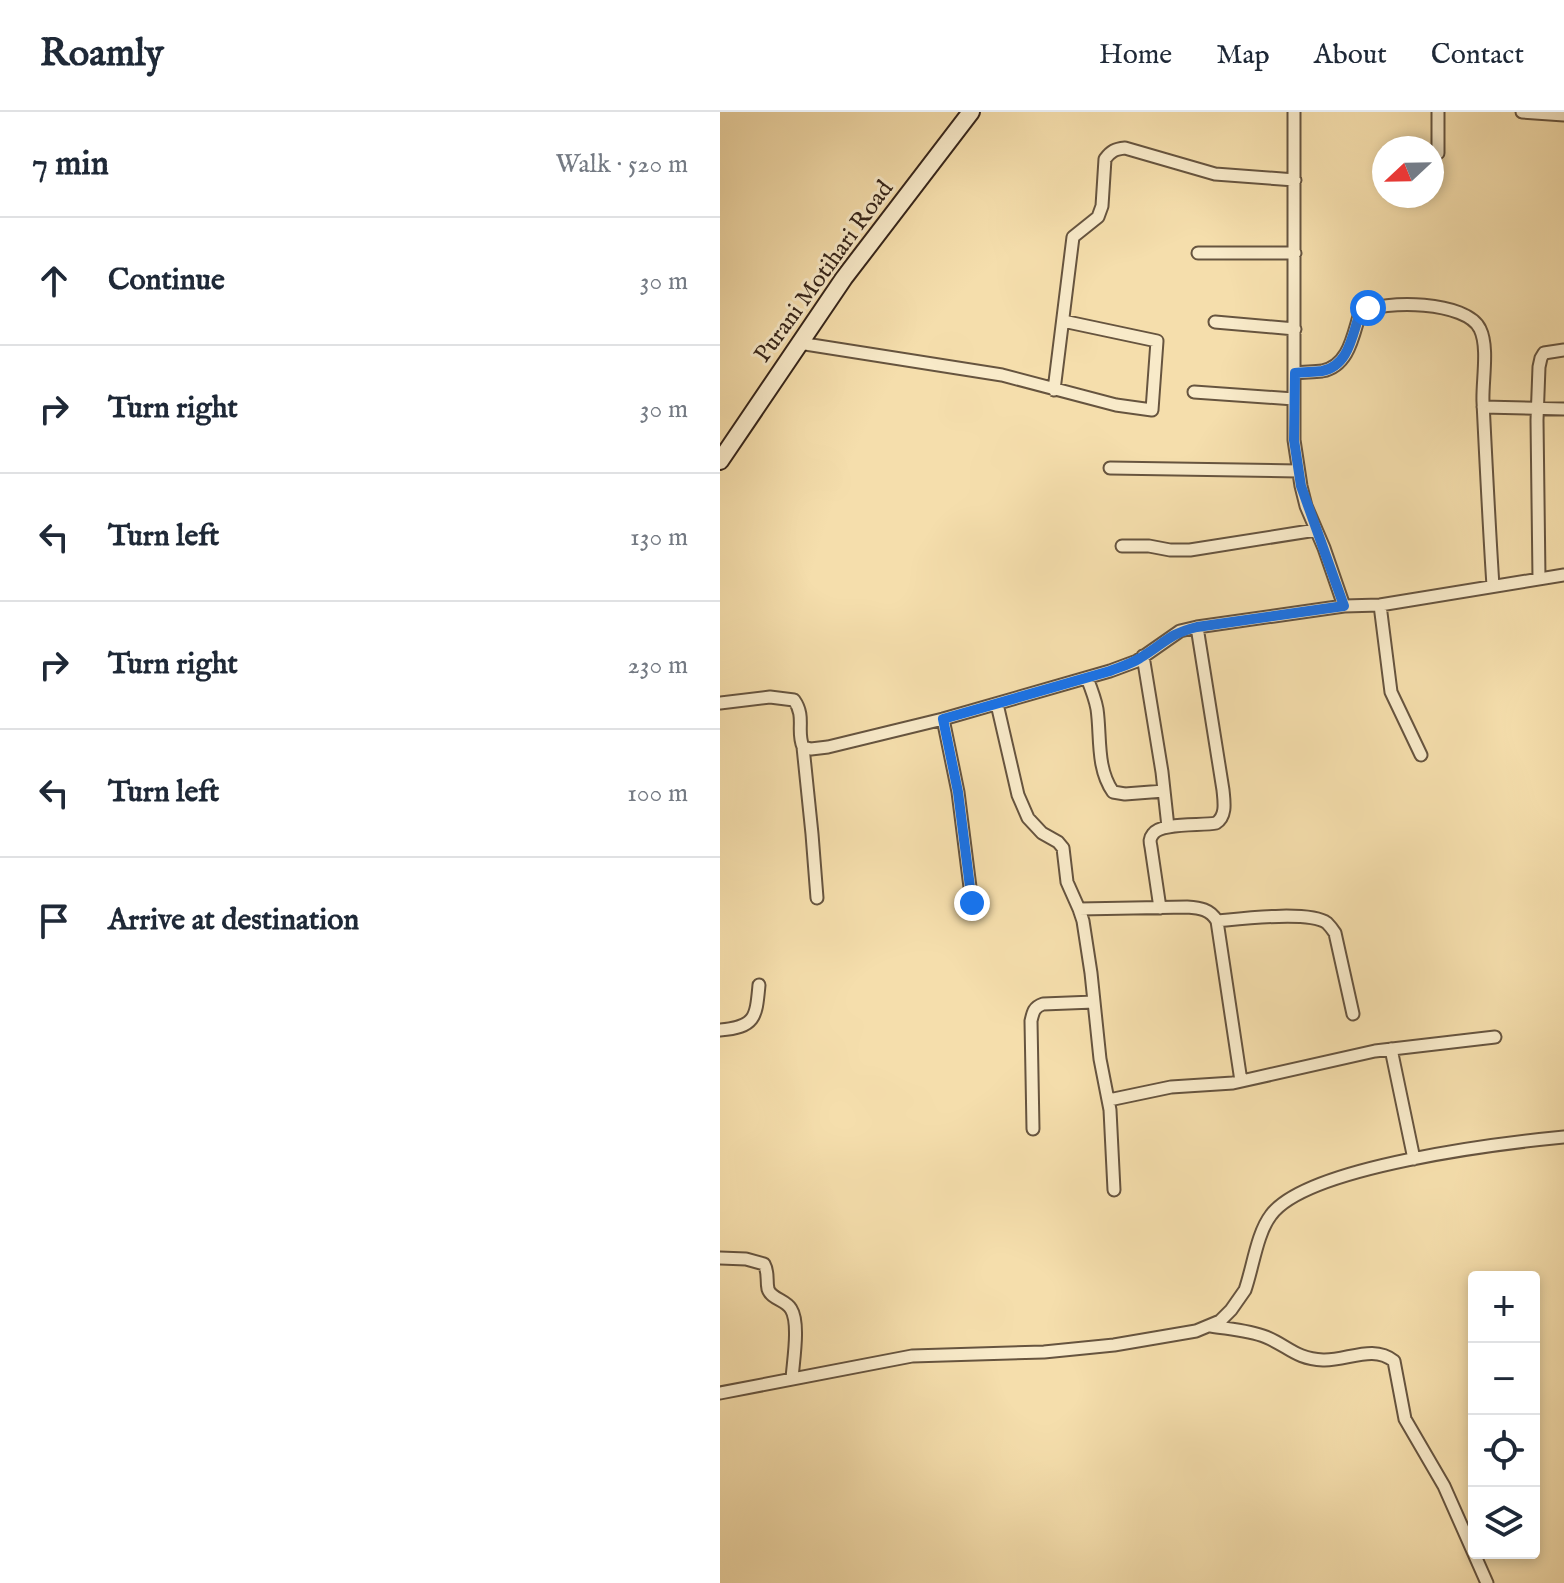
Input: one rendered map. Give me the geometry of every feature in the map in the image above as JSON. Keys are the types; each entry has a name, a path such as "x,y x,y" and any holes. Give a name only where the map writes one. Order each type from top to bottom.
{"main road":[{"name":"Purani Motihari Road","path":"720,461 728,438 870,242 971,112"}],"street":[{"path":"1294,112 1294,440 1306,506 1344,606"},
{"path":"1438,112 1438,136"},
{"path":"1522,112 1564,115"},
{"path":"1054,390 1073,237 1098,217 1102,206 1105,159 1115,149 1125,148 1215,174 1295,180"},
{"path":"1198,253 1295,253"},
{"path":"1295,373 1322,371 1341,362 1360,313 1368,308 1410,304 1429,306 1470,317 1478,325 1484,345 1483,407 1493,586"},
{"path":"799,343 1002,375 1116,405 1152,410 1157,341 1063,321"},
{"path":"1215,322 1295,329"},
{"path":"1539,578 1537,409 1541,358 1549,351 1564,350"},
{"path":"1194,392 1294,399"},
{"path":"1483,407 1564,409"},
{"path":"1110,468 1298,471"},
{"path":"1122,546 1190,550 1316,530"},
{"path":"803,747 828,747 943,719 1110,671 1143,656 1180,631 1197,627 1344,606 1380,605 1564,575"},
{"path":"1380,605 1391,692 1421,755"},
{"path":"1160,908 1150,839 1153,833 1168,827 1216,823 1223,813 1223,790 1197,627"},
{"path":"1143,656 1168,827"},
{"path":"1087,678 1097,709 1102,763 1113,792 1164,791"},
{"path":"720,703 770,697 794,700 800,708 799,738 803,747 817,898"},
{"path":"997,704 1018,795 1028,818 1063,848 1067,882 1083,921 1100,1059 1109,1100 1114,1190"},
{"path":"943,719 957,781 972,903"},
{"path":"1079,909 1198,908 1213,914 1217,921 1241,1081"},
{"path":"1217,921 1306,917 1328,924 1335,933 1353,1014"},
{"path":"720,1030 751,1020 756,1014 759,985"},
{"path":"1033,1129 1033,1011 1043,1004 1094,1002"},
{"path":"1109,1100 1171,1087 1241,1081 1391,1049 1495,1037"},
{"path":"1391,1049 1414,1159"},
{"path":"720,1393 912,1356 1044,1352 1196,1331 1220,1321 1231,1310 1245,1290 1269,1217 1278,1207 1304,1190 1339,1177 1414,1159 1564,1137"},
{"path":"720,1258 746,1259 764,1264 768,1271 769,1291 773,1297 790,1306 795,1320 792,1379"},
{"path":"1211,1326 1268,1338 1304,1358 1324,1360 1380,1353 1394,1361 1405,1419 1444,1486 1487,1583"}],"route":[{"path":"972,903 955,771 943,719 1137,661 1180,631 1344,606 1301,486 1294,440 1295,373 1322,371 1341,362 1360,313 1368,308"}]}
